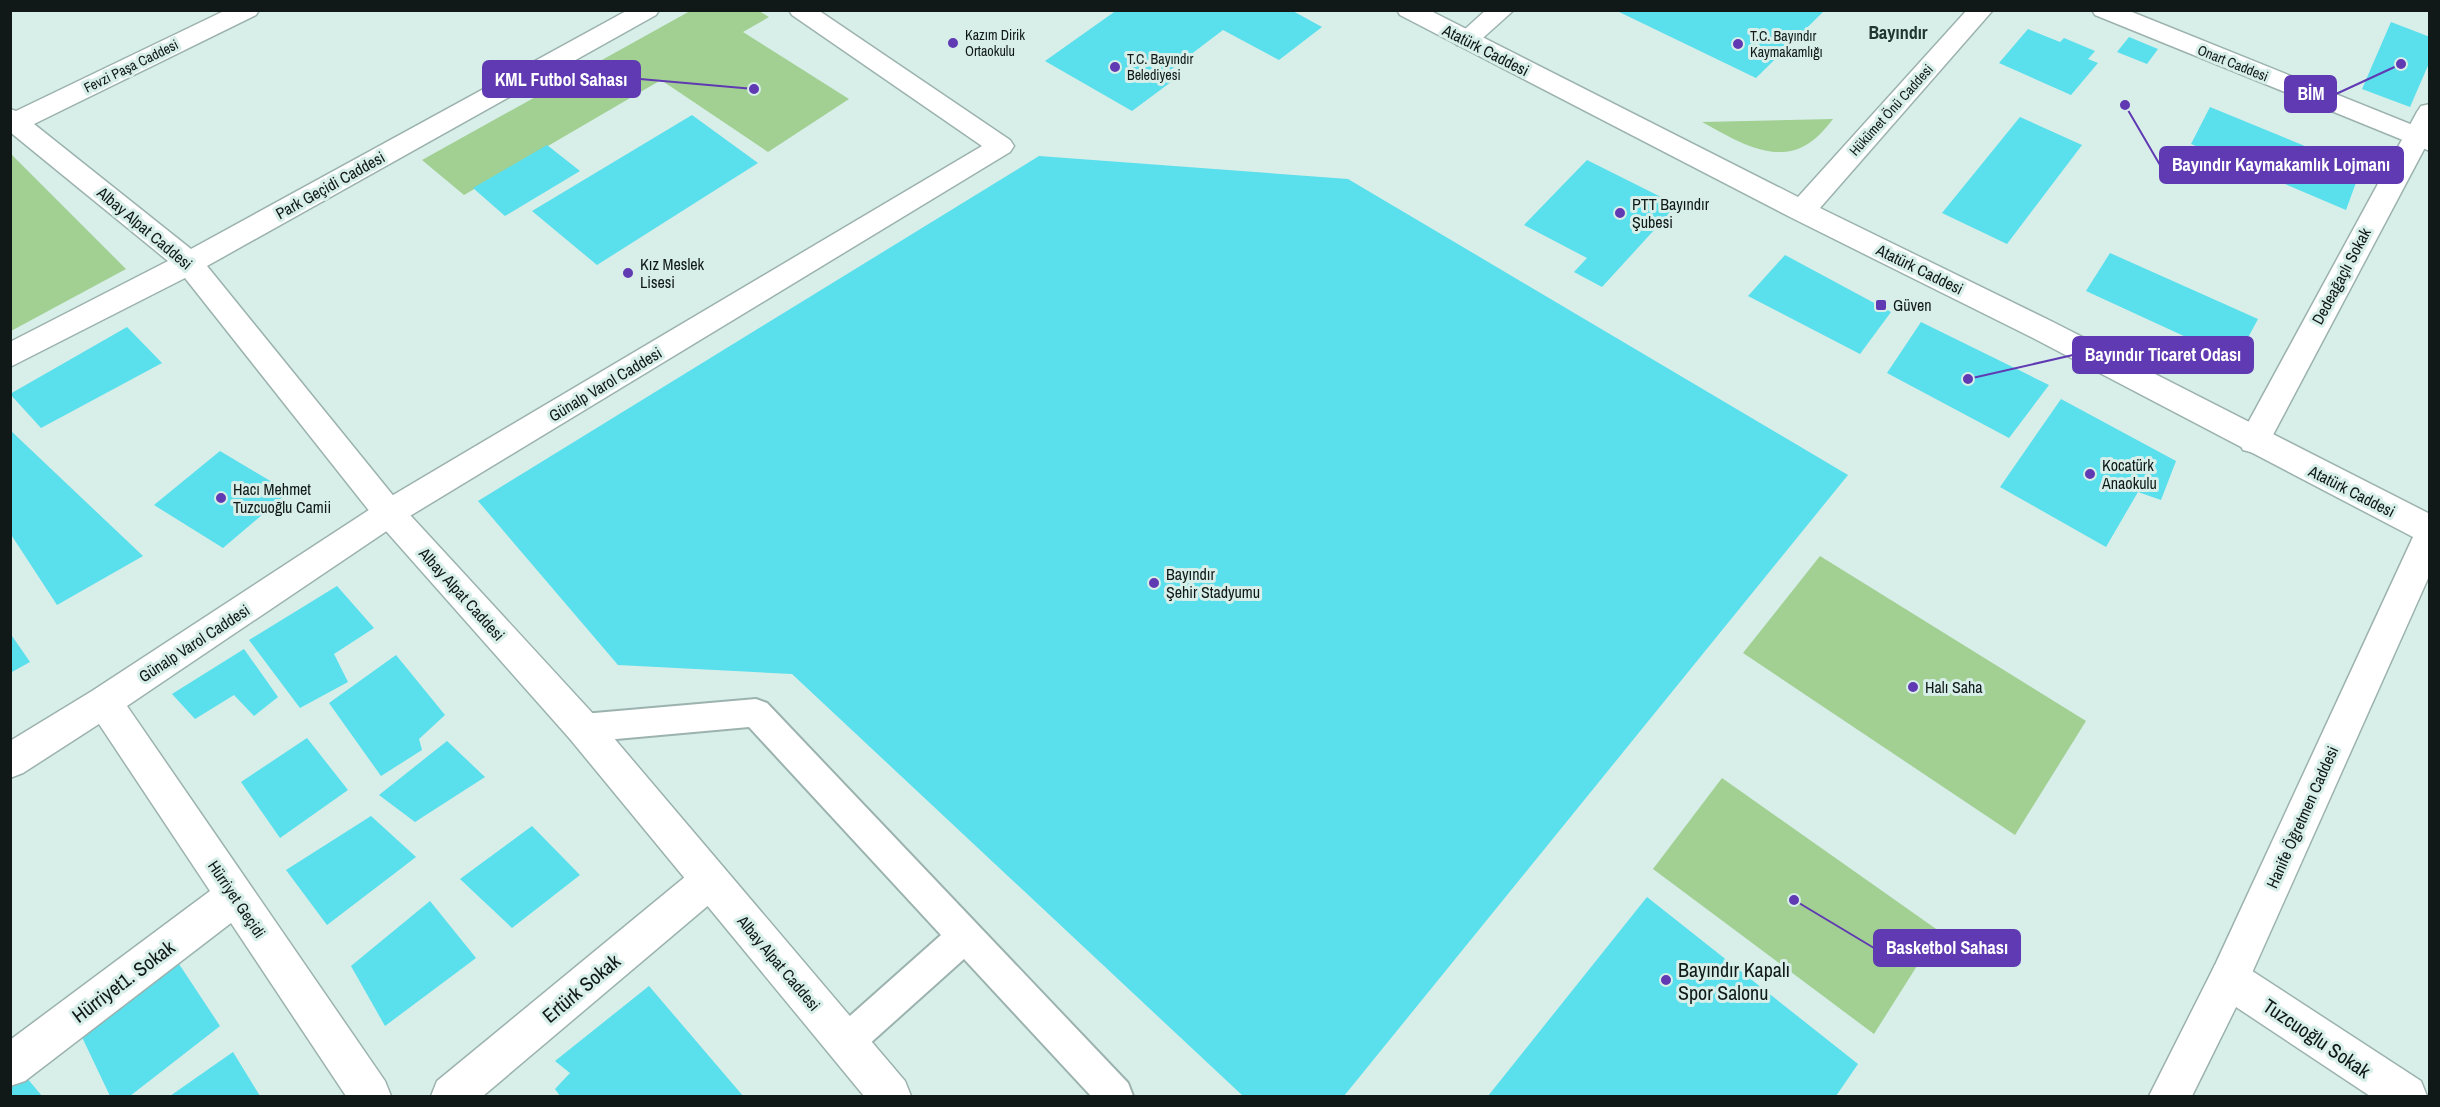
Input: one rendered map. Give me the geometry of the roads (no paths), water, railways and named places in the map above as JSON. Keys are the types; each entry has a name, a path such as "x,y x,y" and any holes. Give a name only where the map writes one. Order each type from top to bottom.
{"street":[{"name":"Fevzi Paşa Caddesi","path":"12,121 247,10"},
{"name":"Park Geçidi Caddesi","path":"10,356 189,263 647,10"},
{"name":"Günalp Varol Caddesi","path":"10,761 104,702 389,513 1002,146 801,10"},
{"name":"Atatürk Caddesi","path":"1409,10 1802,211 2043,330 2430,530"},
{"path":"1466,39 1502,10"},
{"name":"Hükümet Önü Caddesi","path":"1802,211 1981,10"},
{"name":"Onart Caddesi","path":"2104,10 2425,130"},
{"name":"Albay Alpat Caddesi","path":"12,121 189,263 389,513 583,728 890,1096"},
{"name":"Dedeağaçlı Sokak","path":"2254,441 2425,130"},
{"name":"Hanife Öğretmen Caddesi","path":"2170,1096 2229,979 2430,536"},
{"name":"Hürriyet Geçidi","path":"104,702 370,1096"},
{"name":"Ertürk Sokak","path":"452,1096 710,880"},
{"name":"Hürriyet1. Sokak","path":"10,1066 235,896"},
{"name":"Tuzcuoğlu Sokak","path":"2229,979 2406,1096"}],"lane":[{"path":"583,728 756,713 1115,1096"},
{"path":"845,1043 965,936"}],"place":[{"name":"Kazım Dirik Ortaokulu","path":"953,43"},
{"name":"T.C. Bayındır Kaymakamlığı","path":"1738,44"},
{"name":"BİM","path":"2401,64"},
{"name":"T.C. Bayındır Belediyesi","path":"1115,67"},
{"name":"KML Futbol Sahası","path":"754,89"},
{"name":"Bayındır Kaymakamlık Lojmanı","path":"2125,105"},
{"name":"PTT Bayındır Şubesi","path":"1620,213"},
{"name":"Kız Meslek Lisesi","path":"628,273"},
{"name":"Güven","path":"1881,305"},
{"name":"Bayındır Ticaret Odası","path":"1968,379"},
{"name":"Kocatürk Anaokulu","path":"2090,474"},
{"name":"Hacı Mehmet Tuzcuoğlu Camii","path":"221,498"},
{"name":"Bayındır Şehir Stadyumu","path":"1154,583"},
{"name":"Halı Saha","path":"1913,687"},
{"name":"Basketbol Sahası","path":"1794,900"},
{"name":"Bayındır Kapalı Spor Salonu","path":"1666,980"}],"district":[{"name":"Bayındır","path":"1898,32"}]}
